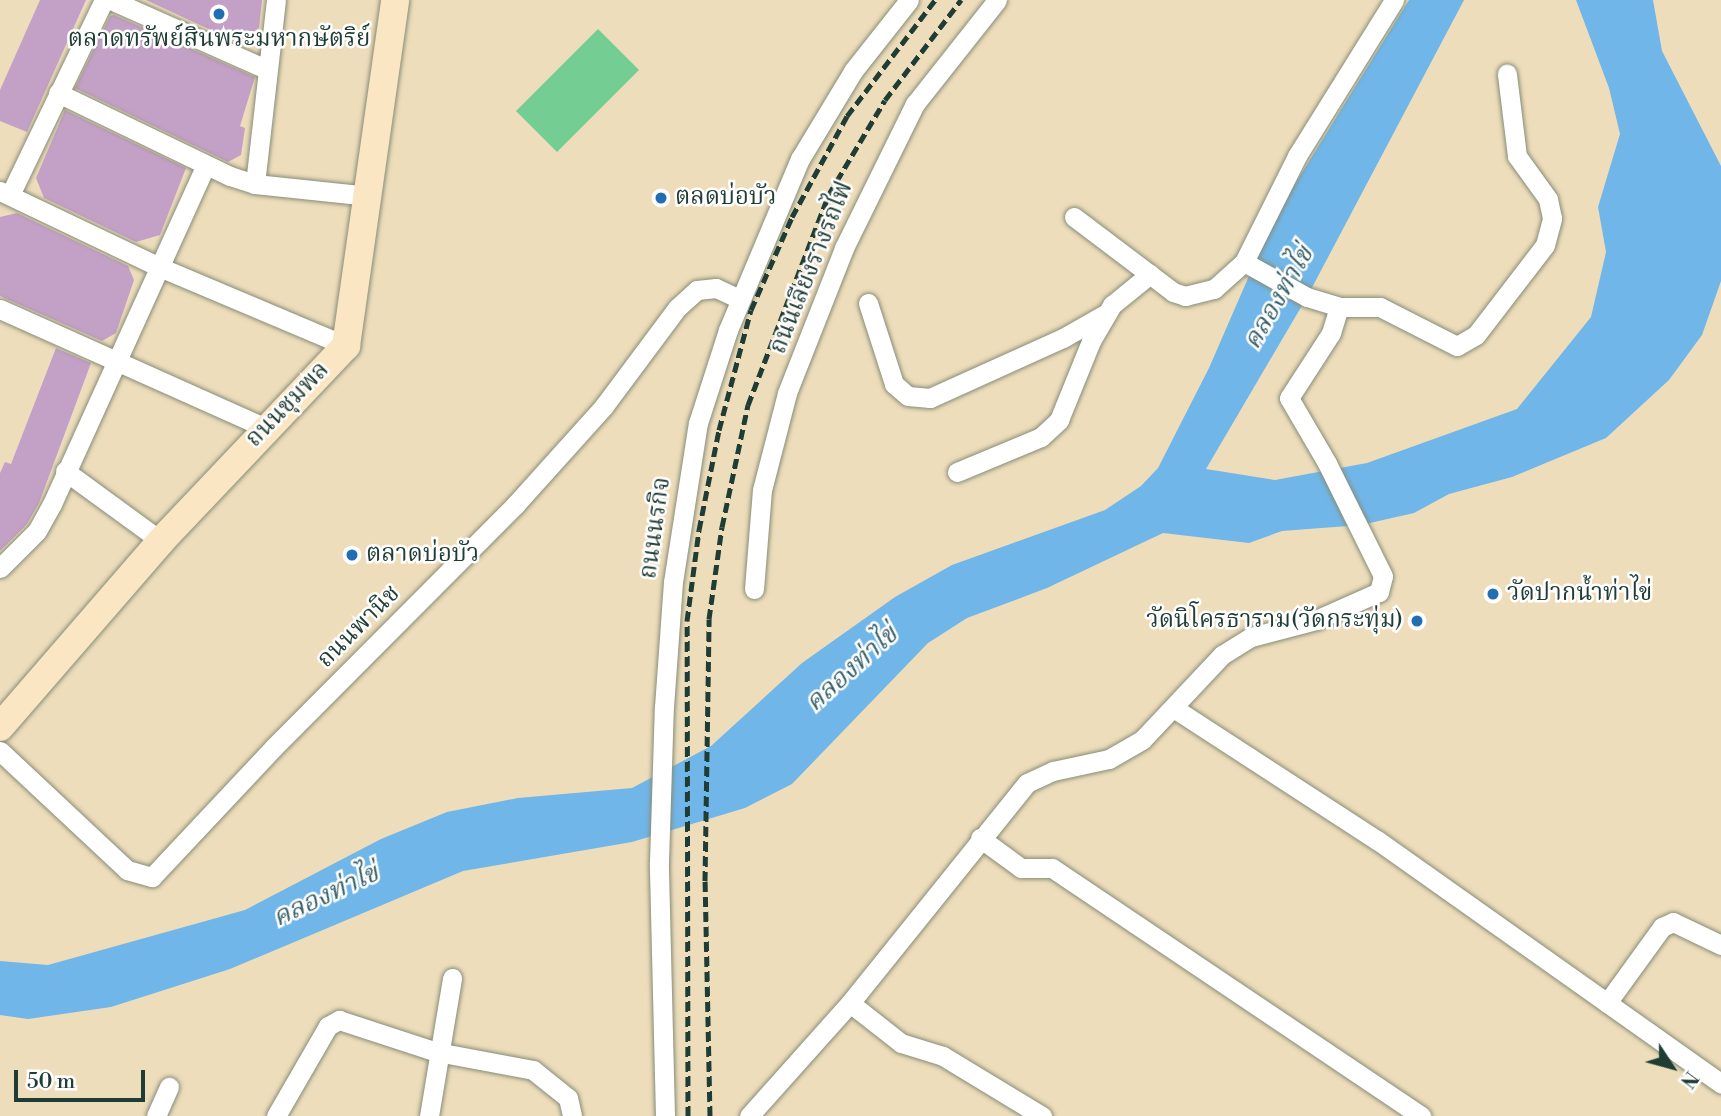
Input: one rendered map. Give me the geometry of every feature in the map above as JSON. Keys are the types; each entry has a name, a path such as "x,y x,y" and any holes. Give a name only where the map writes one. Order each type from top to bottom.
{"main road":[{"name":"ถนนชุมพล","path":"0,727 161,541 346,346 395,0"}],"street":[{"path":"104,0 5,193 157,266 346,346"},
{"path":"111,0 266,69"},
{"path":"255,184 266,69 276,0"},
{"name":"ถนนนรกิจ","path":"665,1116 659,862 664,707 684,492 698,423 740,299 800,159 853,71 909,0"},
{"name":"ถนนเลียงรางรถไฟ","path":"754,589 757,521 778,429 844,248 915,104 997,0"},
{"path":"1074,218 1150,274 1185,296 1214,289 1244,263 1297,156 1394,0"},
{"path":"1244,263 1307,297 1339,307 1380,307 1457,346 1476,335 1545,245 1552,218 1548,199 1517,156 1507,74"},
{"path":"58,93 205,167 255,184 369,196"},
{"path":"0,568 37,531 205,167"},
{"path":"868,303 894,384 908,396 929,398 1063,338 1107,313 1150,274"},
{"name":"ถนนพานิช","path":"0,751 127,870 152,877 274,747 515,505 604,406 677,308 697,289 716,288 740,299"},
{"path":"750,1116 850,1003 979,838 1027,783 1053,771 1109,759 1142,740 1175,709 1222,655 1251,637 1316,620 1380,592 1383,576 1359,535 1327,463 1289,398 1331,333 1339,307"},
{"path":"0,309 114,363 266,428"},
{"path":"957,472 1041,437 1059,420 1107,313"},
{"path":"65,471 161,541"},
{"path":"1175,709 1377,840 1721,1084"},
{"path":"979,838 1021,869 1052,868 1422,1116"},
{"path":"1607,1003 1662,927 1673,922 1721,945"},
{"path":"429,1116 437,1052 452,978"},
{"path":"850,1003 901,1043 943,1056 1042,1116"},
{"path":"275,1116 328,1026 339,1020 437,1052 533,1070 568,1098 572,1116"},
{"path":"156,1116 169,1087"}],"green space":[{"path":"598,29 639,70 557,152 516,111"}],"water":[{"name":"คลองท่าไข่","path":"1409,0 1464,0 1307,297 1206,469 1275,480 1367,463 1517,409 1591,317 1606,252 1598,207 1620,134 1609,88 1576,0 1653,0 1662,51 1721,166 1721,281 1702,335 1669,380 1606,438 1512,477 1449,494 1414,513 1361,525 1282,531 1249,543 1163,533 1047,588 967,618 928,643 792,784 745,808 632,842 463,871 230,969 111,1007 28,1019 0,1015 0,961 48,965 245,910 381,839 447,812 518,798 632,788 711,746 802,663 895,597 952,565 1105,510 1141,486 1158,468 1209,368 1262,246 1295,184"}],"building":[{"path":"40,0 86,0 27,132 0,121 0,90"},
{"name":"ตลาดทรัพย์สินพระมหากษัตริย์","path":"146,0 262,0 259,28 239,43"},
{"path":"114,15 255,77 240,126 245,128 241,155 228,162 75,88 110,16"},
{"path":"65,110 186,168 160,235 136,242 44,198 36,178"},
{"path":"17,213 128,266 134,280 116,333 102,341 0,296 0,217"},
{"path":"56,348 91,363 39,503 27,524 0,551 0,473 5,462 11,464"}],"railway":[{"path":"688,1116 687,621 699,530 719,430 751,310 792,217 847,116 935,0"},
{"path":"710,1116 705,881 709,619 722,527 748,405 829,194 885,100 961,0"}],"place":[{"name":"ตลาดทรัพย์สินพระมหากษัตริย์","path":"219,14"},
{"name":"ตลดบ่อบัว","path":"661,198"},
{"name":"ตลาดบ่อบัว","path":"352,555"},
{"name":"วัดปากน้ำท่าไข่","path":"1493,594"},
{"name":"วัดนิโครธาราม(วัดกระทุ่ม)","path":"1417,621"}]}
